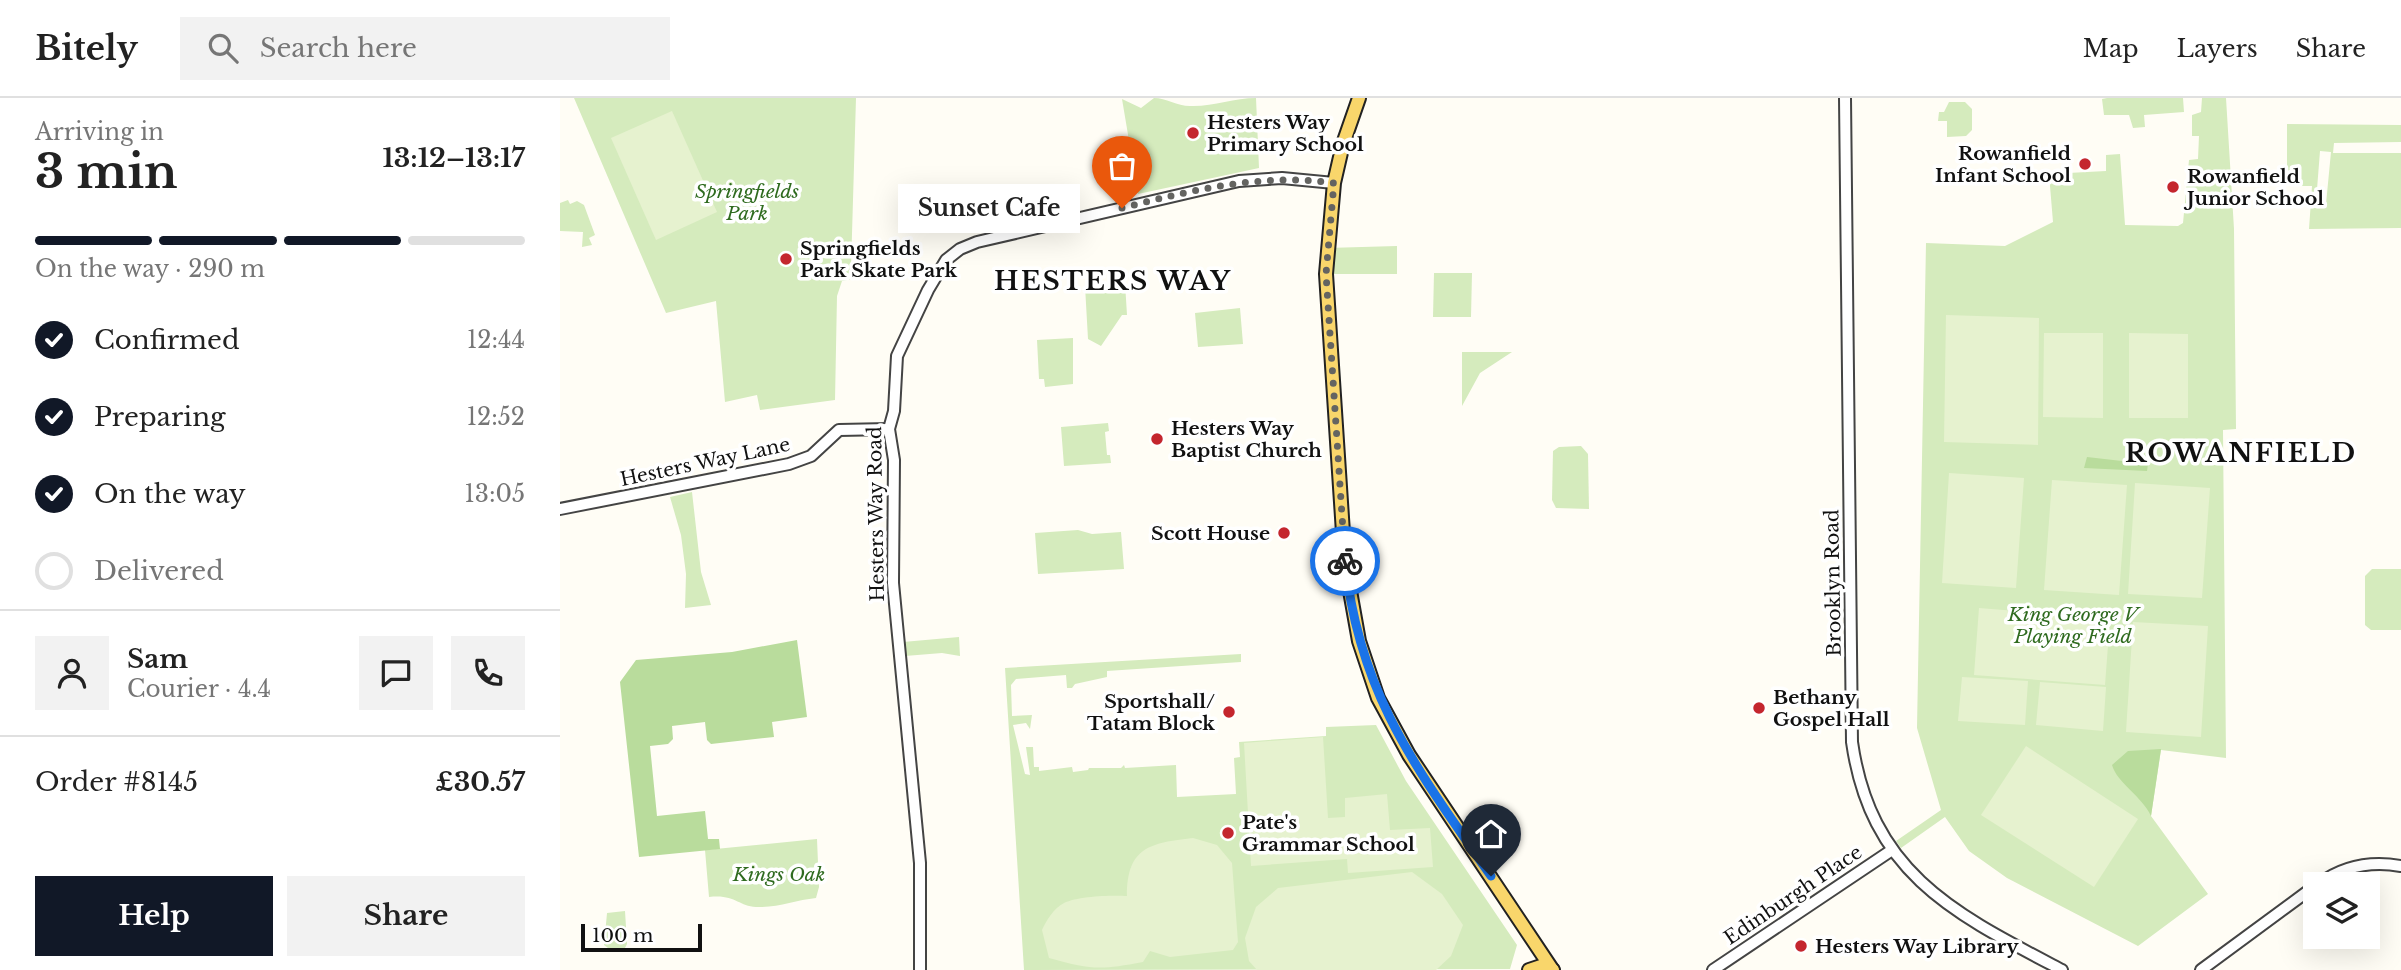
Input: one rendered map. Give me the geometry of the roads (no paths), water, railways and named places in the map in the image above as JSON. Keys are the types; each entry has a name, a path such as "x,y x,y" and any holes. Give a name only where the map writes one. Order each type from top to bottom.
{"main road":[{"path":"1360,98 1343,144 1334,183 1326,274 1345,564 1359,639 1372,684 1401,742 1553,969"},
{"path":"1537,944 1532,968 1553,969"}],"street":[{"name":"Brooklyn Road","path":"1845,98 1853,742 1867,802 1892,850 1916,878 1959,913 2062,970"},
{"name":"Hesters Way Road","path":"920,970 920,863 893,583 894,460 889,429 894,411 897,356 941,267 960,249 977,242 1239,181 1282,178 1334,183"},
{"name":"Hesters Way Lane","path":"560,509 789,464 811,456 839,430 889,429"},
{"name":"Edinburgh Place","path":"1713,970 1892,850"},
{"path":"2339,872 2360,866 2401,866"},
{"path":"2201,970 2303,895"}],"place":[{"name":"Hesters Way Primary School","path":"1193,133"},
{"name":"Rowanfield Infant School","path":"2085,164"},
{"name":"Rowanfield Junior School","path":"2173,187"},
{"name":"Sunset Cafe","path":"1122,208"},
{"name":"Springfields Park Skate Park","path":"786,259"},
{"name":"Hesters Way Baptist Church","path":"1157,439"},
{"name":"Scott House","path":"1284,533"},
{"name":"Bethany Gospel Hall","path":"1759,708"},
{"name":"Sportshall/ Tatam Block","path":"1229,712"},
{"name":"Pate's Grammar School","path":"1228,833"},
{"name":"Hesters Way Library","path":"1801,946"}],"district":[{"name":"HESTERS WAY","path":"1113,281"},
{"name":"ROWANFIELD","path":"2241,453"}],"park label":[{"name":"Springfields Park","path":"747,202"},
{"name":"King George V Playing Field","path":"2073,625"},
{"name":"Kings Oak","path":"779,874"}]}
